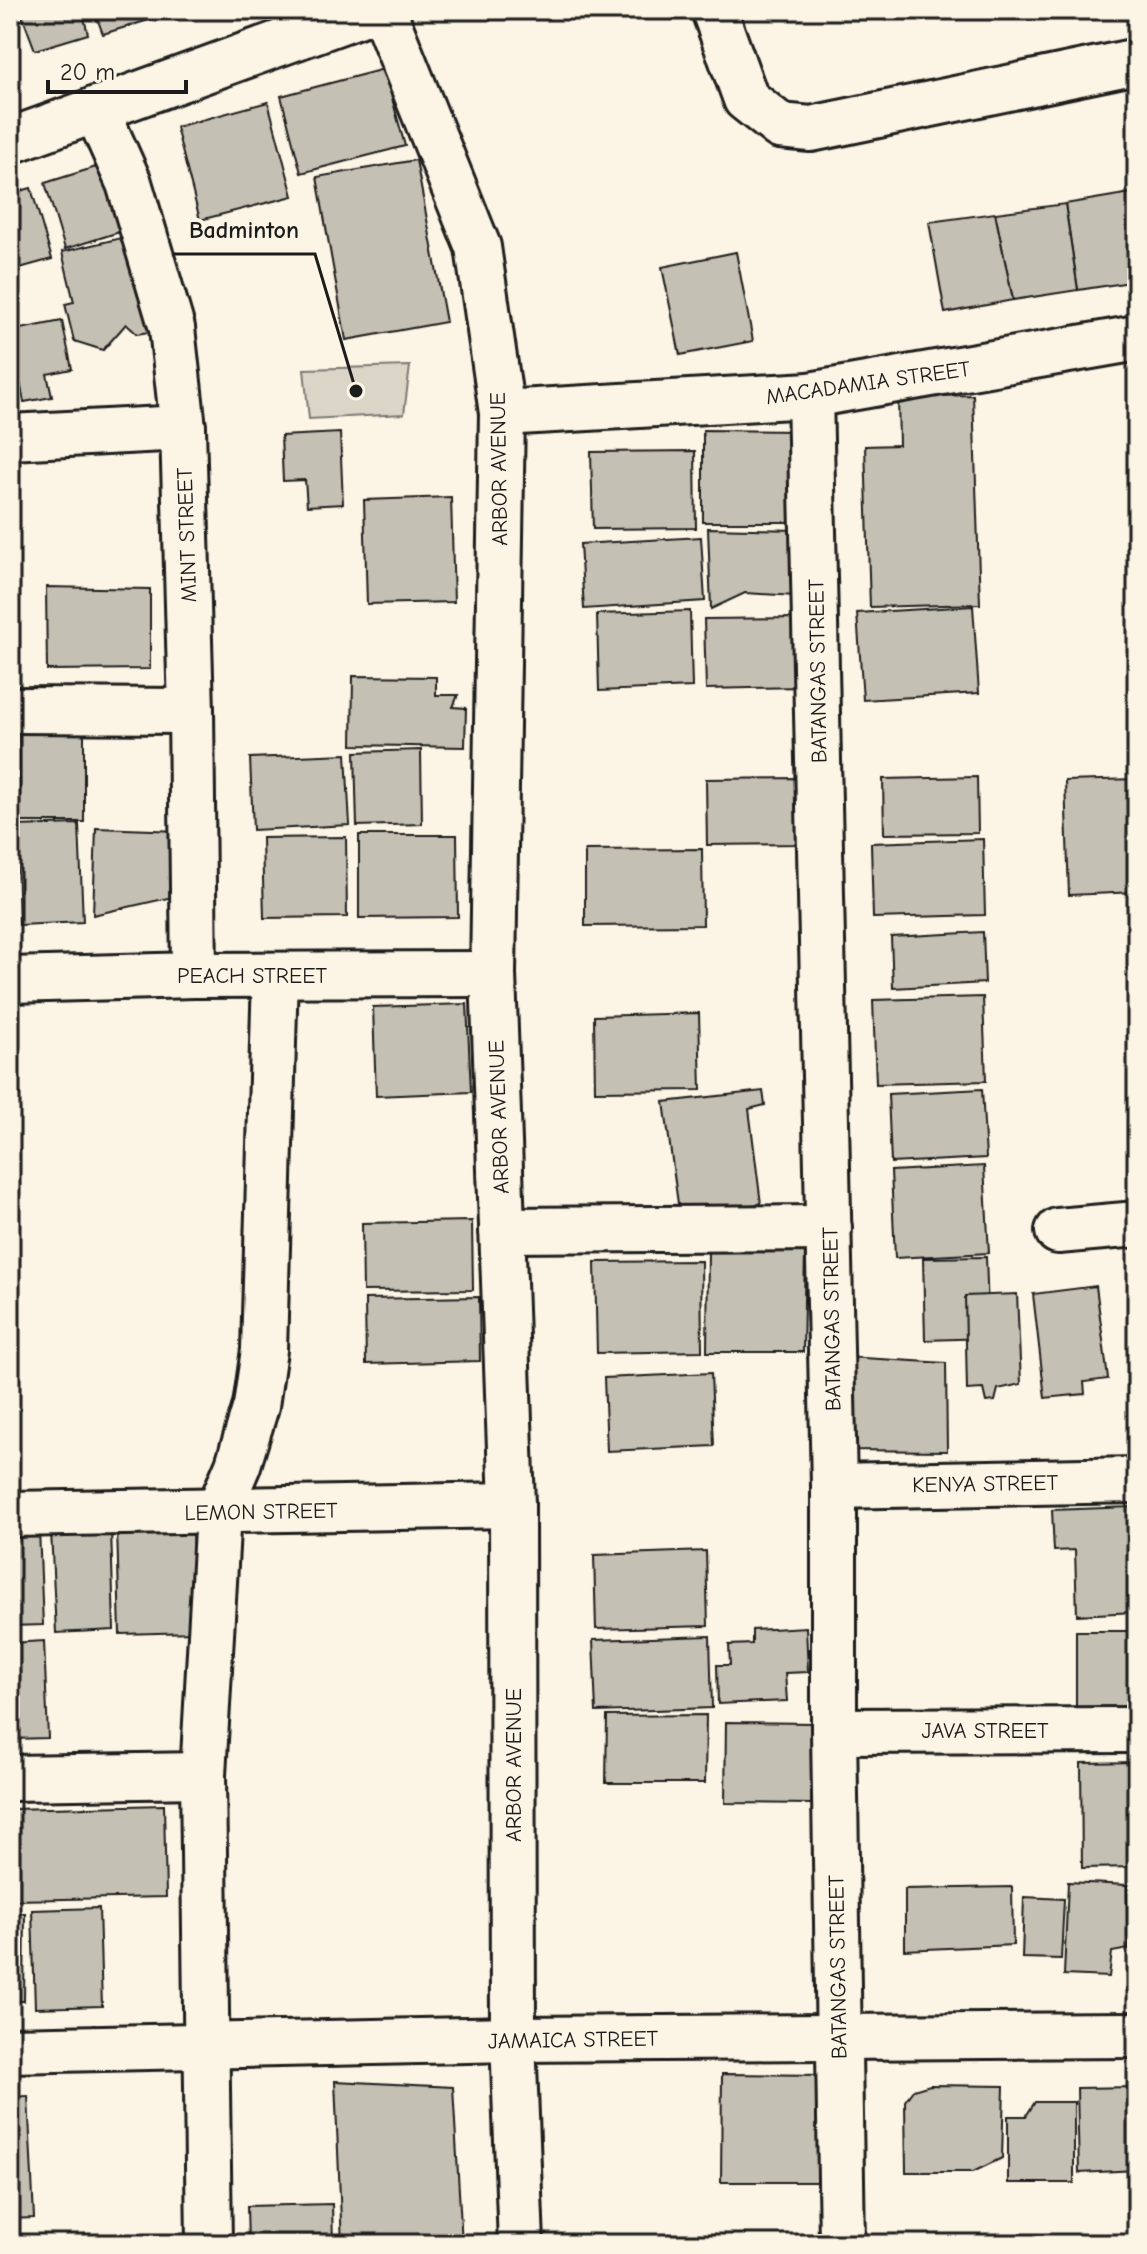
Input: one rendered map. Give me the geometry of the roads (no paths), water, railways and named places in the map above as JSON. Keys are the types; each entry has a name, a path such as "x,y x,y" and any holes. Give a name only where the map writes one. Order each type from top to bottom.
{"street":[{"path":"10,141 371,10"},
{"name":"ARBOR AVENUE","path":"383,10 478,247 502,413 493,974 512,1505 513,2039 521,2244"},
{"path":"714,10 746,99 780,126 811,129 1137,61"},
{"name":"MINT STREET","path":"96,109 129,183 172,328 183,428 194,975"},
{"name":"MACADAMIA STREET","path":"502,413 810,395 1137,338"},
{"name":"BATANGAS STREET","path":"810,395 834,1486 834,1731 842,2244"},
{"path":"10,437 183,428"},
{"path":"10,710 191,711"},
{"name":"PEACH STREET","path":"10,980 194,975 493,974"},
{"path":"209,2244 203,1775 218,1512 238,1465 256,1406 264,1350 275,975"},
{"path":"1058,1231 1137,1224"},
{"path":"502,1230 829,1228"},
{"name":"KENYA STREET","path":"834,1486 1137,1480"},
{"name":"LEMON STREET","path":"10,1514 512,1505"},
{"name":"JAVA STREET","path":"834,1731 1137,1730"},
{"path":"10,1778 203,1775"},
{"name":"JAMAICA STREET","path":"10,2050 513,2039 1137,2035"}],"place":[{"name":"Badminton","path":"356,391"}]}
